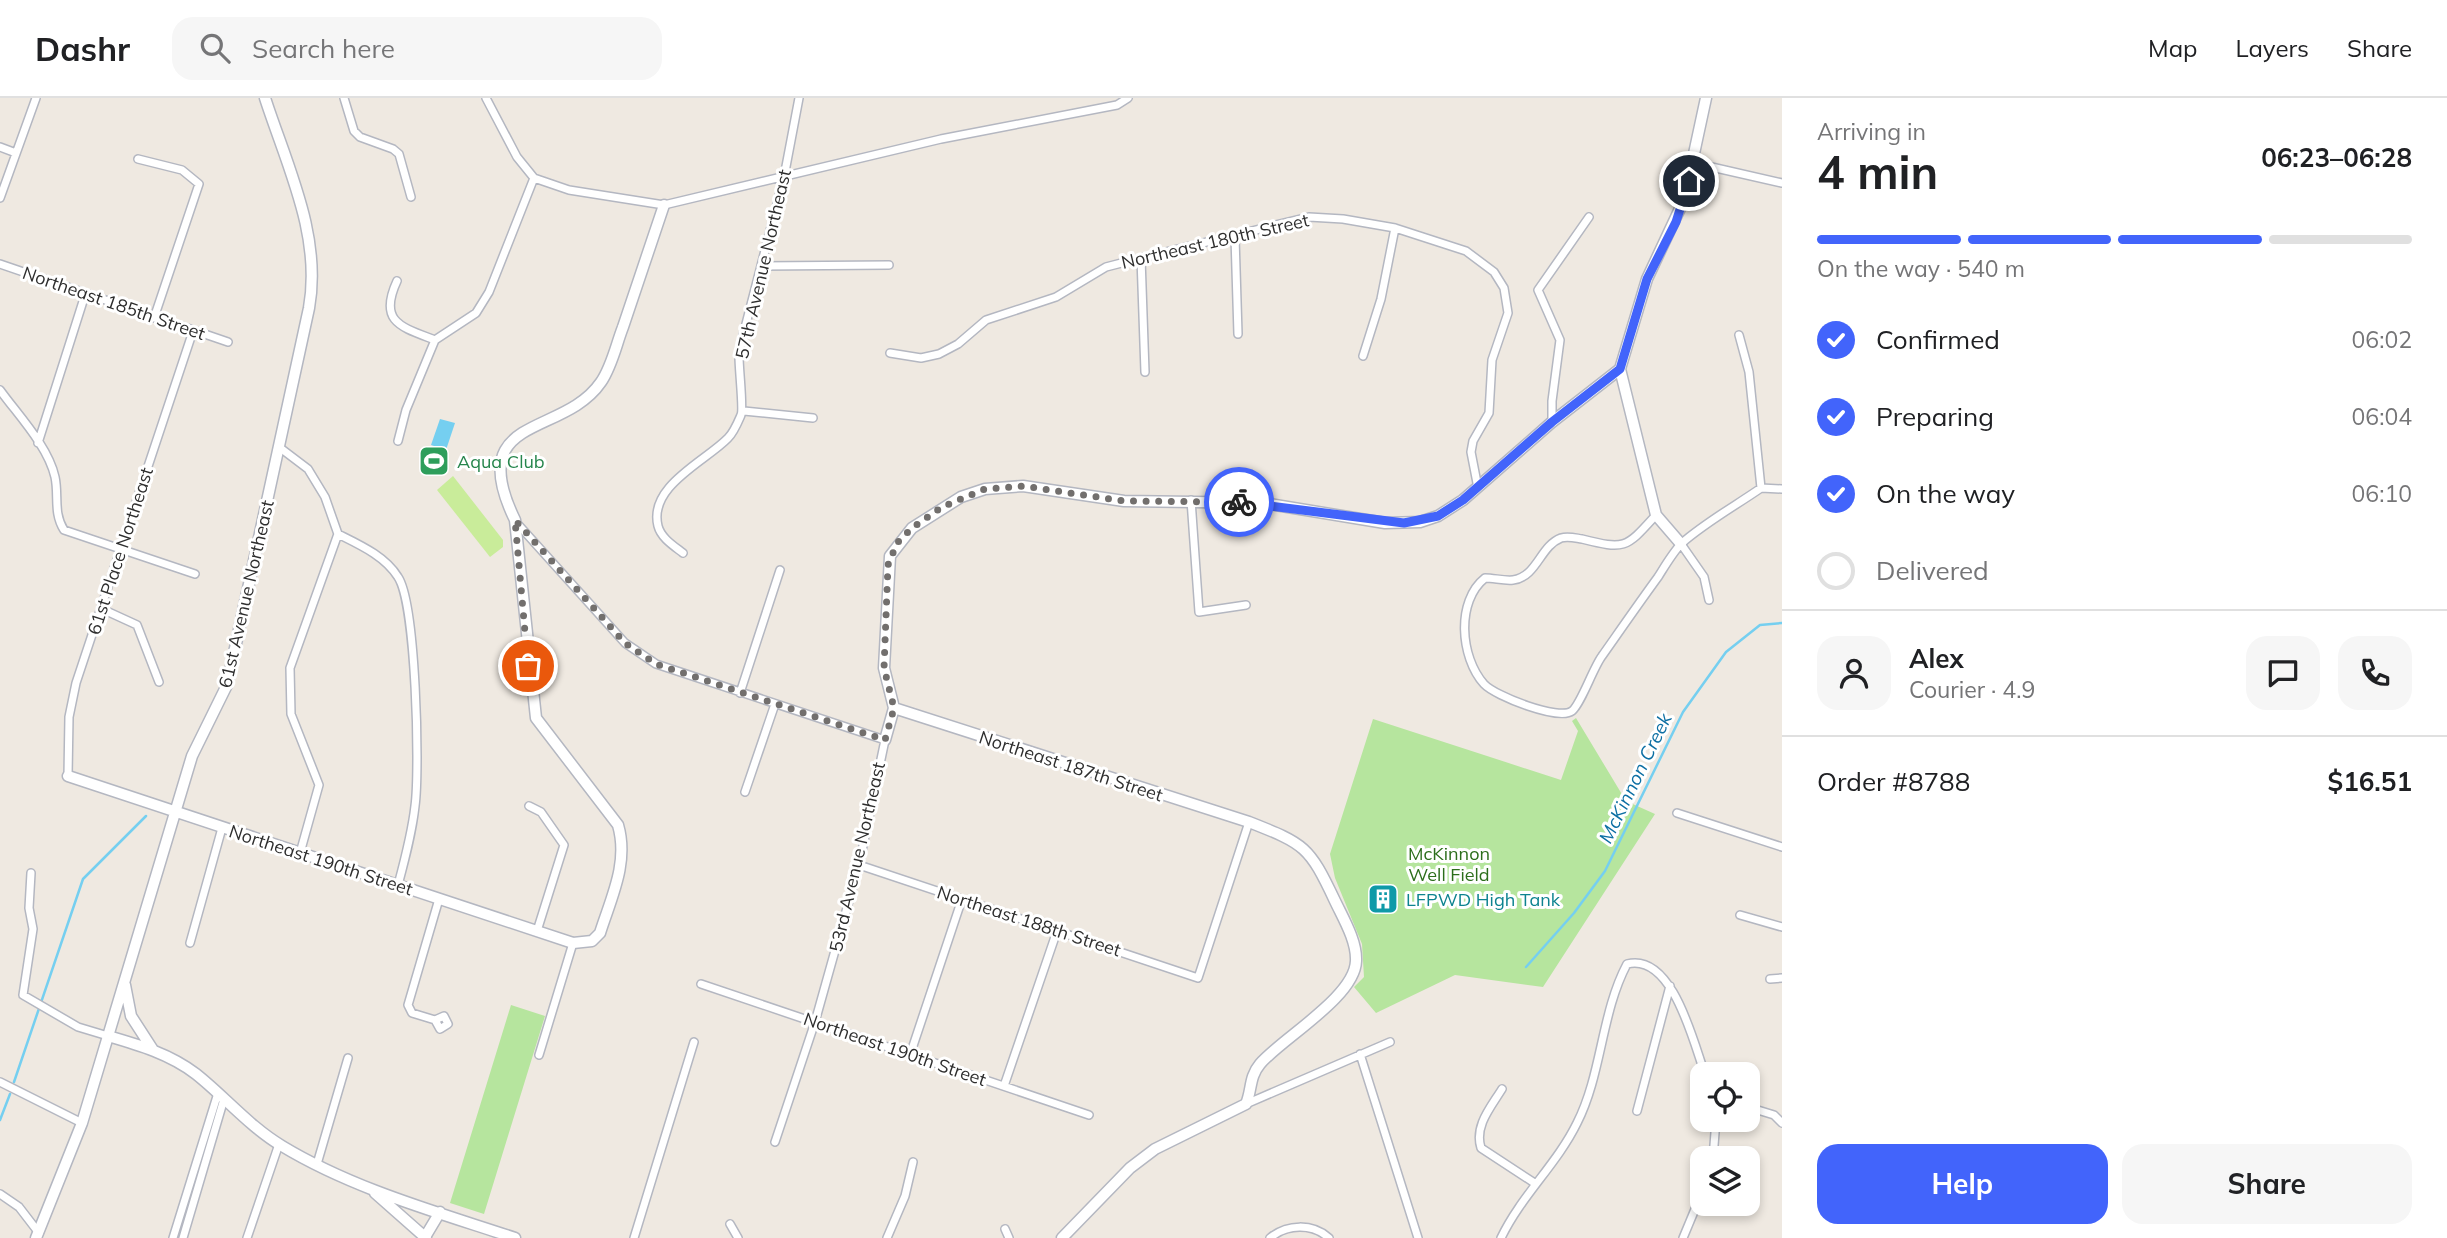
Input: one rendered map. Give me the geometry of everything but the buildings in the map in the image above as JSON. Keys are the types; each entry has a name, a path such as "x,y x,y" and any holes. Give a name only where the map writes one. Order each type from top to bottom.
{"street":[{"path":"0,198 36,98"},
{"name":"61st Avenue Northeast","path":"37,1236 82,1123 192,756 227,685 314,274 308,230 265,98"},
{"path":"344,98 354,131 359,137 393,149 399,154 411,197"},
{"path":"486,98 517,157 534,178 569,190 664,205 1011,125 1117,105 1128,98"},
{"name":"57th Avenue Northeast","path":"744,411 738,379 739,351 784,177 799,98"},
{"path":"1706,98 1694,163 1676,222 1643,290 1620,369 1656,515 1704,577 1709,600"},
{"path":"0,147 16,153"},
{"path":"138,159 182,170 199,184 154,318"},
{"path":"1694,163 1782,183"},
{"path":"398,441 406,410 435,340 476,313 489,292 534,178"},
{"path":"664,205 602,380 579,403 529,427 508,447 499,477 502,493 515,520 625,643 640,655 740,693 885,740"},
{"path":"1552,422 1560,340 1538,290 1588,216"},
{"name":"Northeast 180th Street","path":"890,353 920,358 939,354 958,344 986,320 1056,297 1106,267 1141,258 1309,217 1343,219 1395,228 1465,251 1494,272 1504,288 1508,313 1492,360 1489,413 1471,452 1478,488"},
{"path":"1363,356 1381,299 1395,228"},
{"path":"1235,237 1238,334"},
{"path":"1141,258 1145,372"},
{"name":"Northeast 185th Street","path":"0,264 228,342"},
{"path":"761,266 889,265"},
{"path":"397,281 388,299 393,318 400,327 435,340"},
{"path":"38,443 85,295"},
{"name":"61st Place Northeast","path":"68,776 71,702 193,331"},
{"path":"1739,335 1749,372 1761,488"},
{"path":"1246,605 1199,612 1191,500 1263,503 1404,523 1438,516 1478,488 1552,422 1620,369"},
{"path":"0,390 38,443 55,476 57,515 64,530 195,574"},
{"path":"683,553 666,539 658,527 662,499 666,491 730,436 744,411 813,418"},
{"path":"279,447 308,469 325,497 338,534 290,668 291,714 319,785 300,853"},
{"name":"53rd Avenue Northeast","path":"775,1142 815,1022 859,865 894,708 884,668 888,565 897,543 912,528 961,497 985,489 1023,486 1124,501 1191,500"},
{"path":"1656,515 1632,541 1605,547 1572,537 1560,538 1549,545 1529,572 1521,578 1511,581 1485,578 1475,586 1465,620 1464,639 1479,677 1485,685 1494,692 1549,713 1560,715 1571,712 1578,704 1591,672 1681,544 1761,488 1782,489"},
{"path":"515,520 536,718 618,825 622,839 620,871 600,933 593,941 573,943 538,1055"},
{"path":"338,534 372,551 388,564 398,577 409,605 417,768 416,806 398,885"},
{"path":"740,693 780,570"},
{"path":"102,609 137,625 159,682"},
{"path":"745,792 775,704"},
{"name":"Northeast 187th Street","path":"894,708 1249,822 1294,840 1308,850 1344,918 1357,959 1354,974 1320,1014 1261,1063 1249,1084 1246,1104"},
{"name":"Northeast 190th Street","path":"68,776 573,943"},
{"path":"529,806 541,812 564,845 537,931"},
{"path":"1676,813 1782,847"},
{"name":"Northeast 188th Street","path":"859,865 1198,978 1249,822"},
{"path":"190,943 222,828"},
{"path":"31,873 29,908 33,929 23,995 78,1027 153,1050 184,1066 279,1144 317,1164 363,1185 515,1238"},
{"path":"435,1020 412,1013 408,1005 439,899"},
{"path":"910,1055 962,899"},
{"path":"1740,915 1782,927"},
{"path":"1004,1086 1057,930"},
{"path":"1501,1238 1579,1120 1627,964 1642,965 1670,986 1680,1000 1701,1062"},
{"path":"1770,979 1782,978"},
{"path":"124,981 131,1016 153,1050"},
{"name":"Northeast 190th Street","path":"701,984 1088,1115"},
{"path":"1637,1111 1670,986"},
{"path":"634,1238 694,1042"},
{"path":"1062,1238 1130,1168 1155,1149 1246,1104 1390,1042"},
{"path":"1360,1054 1418,1238"},
{"path":"317,1164 348,1058"},
{"path":"0,1082 82,1123"},
{"path":"1502,1089 1482,1121 1479,1140 1481,1147 1536,1184"},
{"path":"173,1238 221,1096"},
{"path":"183,1238 221,1096"},
{"path":"1760,1111 1774,1115 1782,1123"},
{"path":"247,1238 279,1144"},
{"path":"887,1238 905,1196 914,1161"},
{"path":"363,1185 393,1206 426,1238 440,1212"},
{"path":"0,1194 19,1207 37,1236"},
{"path":"1683,1238 1692,1216"},
{"path":"730,1224 737,1238"},
{"path":"1270,1238 1291,1227 1310,1228 1329,1238"},
{"path":"1004,1229 1009,1238"}],"green space":[{"path":"453,476 503,540 503,547 490,557 437,490"},
{"name":"McKinnon Well Field","path":"1576,718 1626,801 1655,814 1543,987 1455,975 1376,1013 1354,987 1364,977 1362,944 1335,878 1330,854 1373,719 1561,780 1578,731 1572,721"},
{"path":"511,1005 545,1016 484,1214 450,1203"}],"water":[{"path":"440,419 455,423 446,450 431,445"}],"waterway":[{"name":"McKinnon Creek","path":"1526,967 1574,913 1605,871 1683,712 1726,652 1760,625 1782,623"},
{"path":"14,1082 83,879 146,816"},
{"path":"0,1120 10,1094"}],"way so far":[{"path":"528,666 515,520 625,643 640,655 656,664 719,686 885,740 894,708 884,668 890,556 897,543 912,528 942,507 961,497 1001,486 1042,488 1124,501 1239,502"}],"place":[{"name":"Aqua Club","path":"434,461"},
{"name":"LFPWD High Tank","path":"1383,899"}],"route":[{"path":"1239,502 1285,506 1385,523 1420,522 1450,510 1552,422 1620,369 1639,300 1676,222 1689,181"}]}
